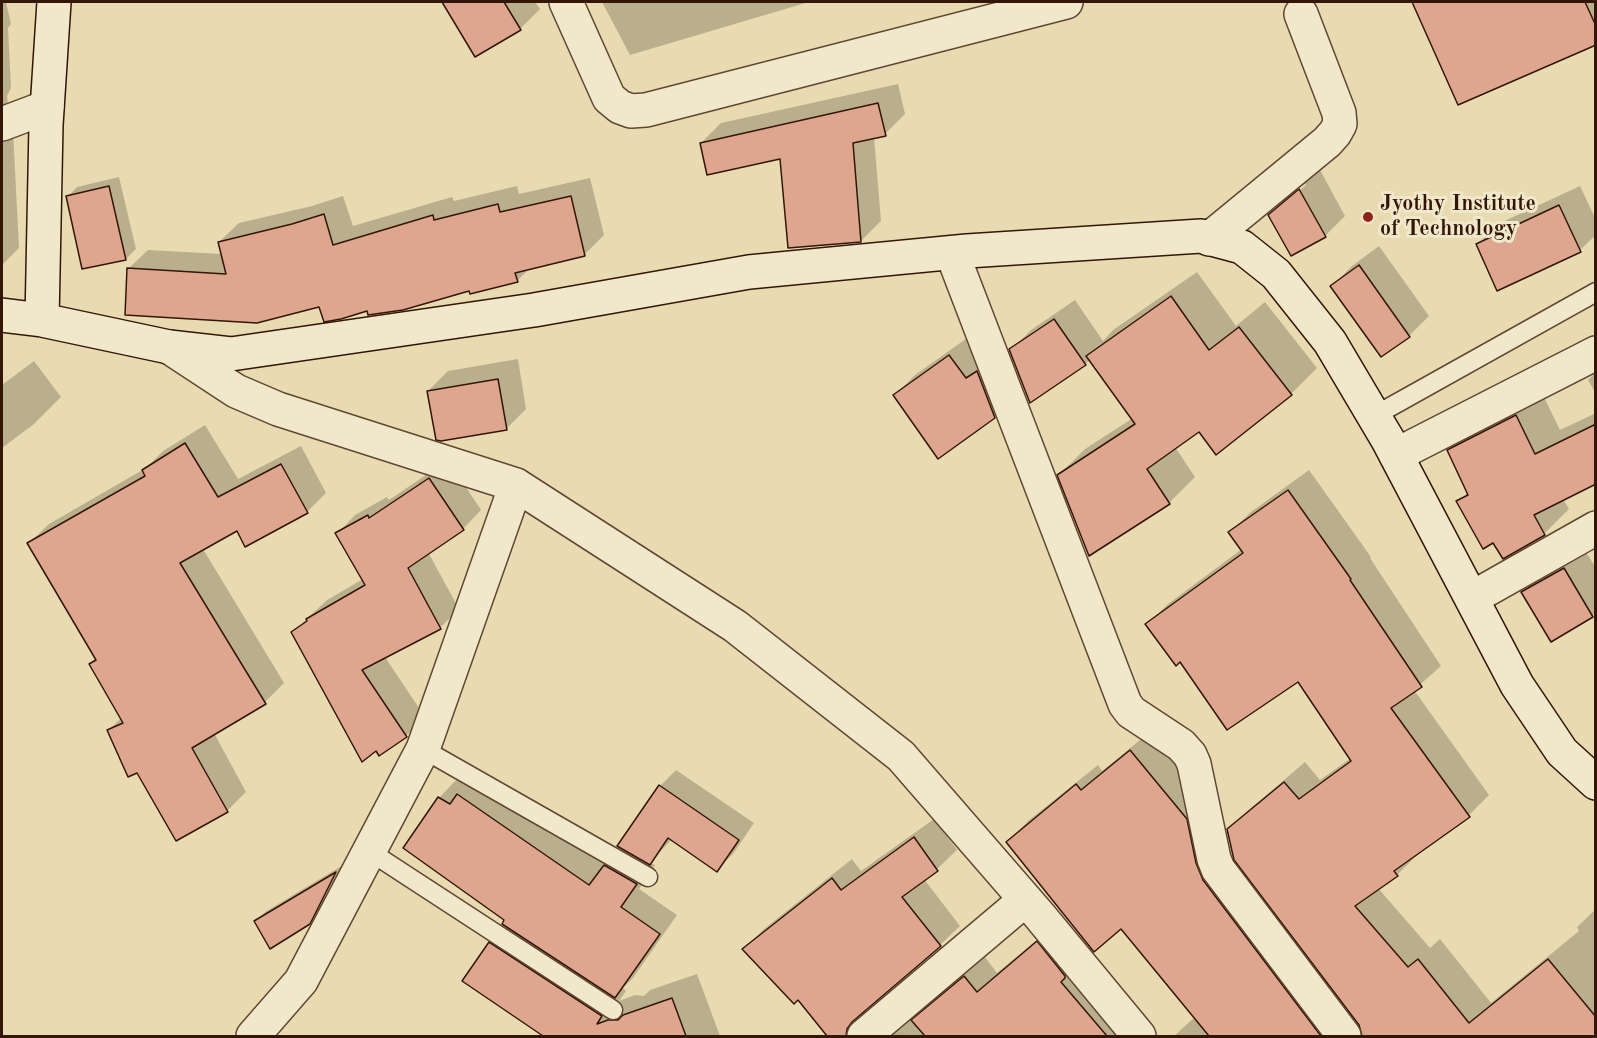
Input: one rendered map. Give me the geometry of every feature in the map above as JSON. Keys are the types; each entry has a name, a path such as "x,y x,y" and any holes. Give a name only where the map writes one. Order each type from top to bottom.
{"street":[{"path":"42,320 47,107 54,2"},
{"path":"566,2 609,98 620,107 631,111 646,110 1066,2"},
{"path":"1209,239 1327,142 1335,134 1340,124 1339,113 1299,8"},
{"path":"2,124 47,107"},
{"path":"2,315 42,320 169,347 231,354 534,310 749,272 952,253 1201,236 1242,247 1276,274 1330,342 1396,455 1517,685 1563,752 1596,783"},
{"path":"952,253 1125,704 1131,712 1181,745 1190,755 1218,869 1344,1036"},
{"path":"169,347 236,391 278,409 516,485 735,626 901,756 1139,1036"},
{"path":"1396,455 1596,353"},
{"path":"253,1036 301,981 423,749 516,485"},
{"path":"1472,598 1596,528"},
{"path":"864,1036 1025,900"}],"lane":[{"path":"1374,416 1596,292"},
{"path":"423,749 648,878"},
{"path":"369,851 613,1010"}],"building":[{"path":"442,2 504,2 521,30 475,57"},
{"path":"1412,2 1585,2 1596,26 1596,45 1458,105"},
{"path":"878,103 886,136 853,143 861,242 788,248 780,159 707,175 700,143"},
{"path":"109,186 126,260 82,269 66,196"},
{"path":"1299,189 1326,237 1291,256 1268,215"},
{"path":"571,196 585,256 515,273 518,282 470,294 469,291 403,310 368,315 367,311 324,322 319,307 257,323 125,315 127,268 226,274 218,242 324,214 333,245 433,215 434,220 498,204 500,212"},
{"path":"1559,205 1581,252 1497,291 1476,244"},
{"path":"1359,265 1410,337 1381,357 1330,286"},
{"path":"1171,296 1209,350 1239,327 1292,395 1216,455 1199,432 1147,469 1170,504 1089,556 1057,475 1135,424 1086,356"},
{"path":"1054,319 1086,365 1030,403 1009,349"},
{"path":"949,355 966,378 977,371 995,418 938,459 893,395"},
{"path":"498,379 507,430 436,440 427,391"},
{"path":"1516,415 1535,454 1596,424 1596,484 1534,515 1545,535 1503,559 1493,543 1483,549 1456,501 1468,495 1447,450"},
{"path":"185,443 218,497 281,464 308,513 245,547 237,531 180,563 266,704 192,748 228,812 176,841 137,773 128,777 107,730 123,723 89,664 96,660 27,543 145,476 142,470"},
{"path":"429,478 464,530 408,568 441,629 362,670 407,737 379,756 376,751 362,762 291,632 307,621 306,619 365,585 335,533 368,515 369,518"},
{"path":"1288,490 1351,579 1422,687 1391,708 1470,817 1394,871 1398,876 1355,906 1408,967 1418,959 1469,1023 1548,959 1596,1017 1596,1036 1362,1036 1359,1025 1234,860 1227,829 1284,782 1299,799 1351,761 1298,682 1227,730 1180,662 1176,666 1145,624 1243,553 1228,532"},
{"path":"1564,568 1593,617 1551,642 1521,592"},
{"path":"1130,750 1187,819 1196,863 1203,880 1321,1036 1209,1036 1121,929 1094,952 1006,842 1076,784 1081,790"},
{"path":"659,785 739,840 717,872 668,838 650,865 617,846"},
{"path":"457,794 589,885 604,865 637,884 621,907 660,934 615,998 502,924 504,920 403,848 438,797 450,804"},
{"path":"914,837 938,871 902,897 941,946 852,1022 847,1029 846,1036 827,1036 798,1000 794,1004 742,949 832,878 841,890"},
{"path":"336,872 310,924 270,949 254,921"},
{"path":"1037,941 1065,976 1061,982 1107,1036 925,1036 911,1020 964,976 977,992"},
{"path":"489,942 602,1016 597,1024 608,1020 618,1020 623,1015 672,998 686,1036 543,1036 462,981"}],"place":[{"name":"Jyothy Institute of Technology","path":"1368,217"}]}
